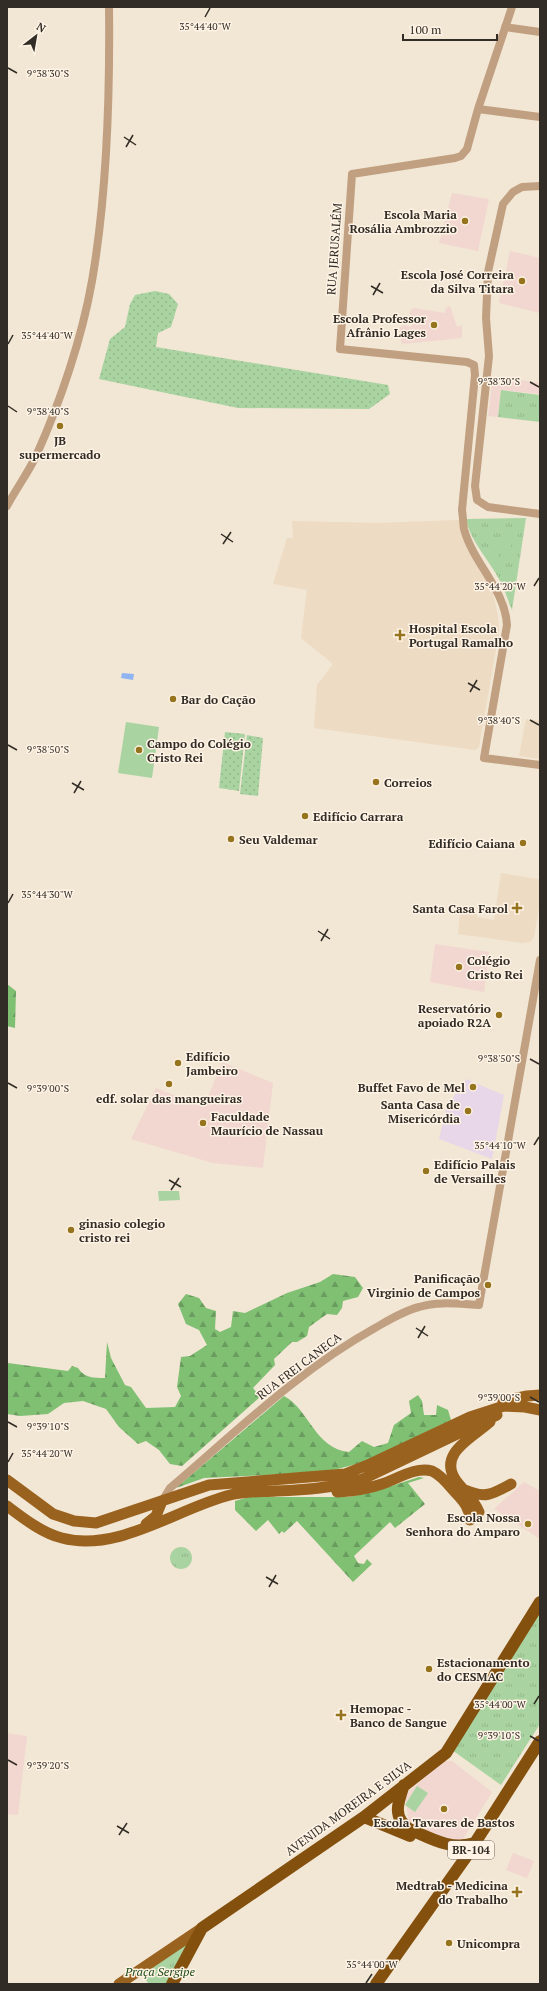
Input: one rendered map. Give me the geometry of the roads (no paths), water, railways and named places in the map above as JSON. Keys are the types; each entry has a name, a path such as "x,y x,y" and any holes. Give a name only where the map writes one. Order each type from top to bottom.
{"highway":[{"name":"AVENIDA MOREIRA E SILVA","path":"202,1928 364,1817 446,1753 540,1602"},
{"name":"BR-104","path":"376,1984 459,1867 540,1741"},
{"path":"386,1825 393,1820 404,1785"},
{"path":"397,1810 398,1818 403,1824 422,1834 452,1846 460,1847 474,1844"},
{"path":"364,1817 448,1850 455,1856 459,1867"},
{"path":"172,1984 202,1928"}],"main road":[{"path":"7,1480 53,1514 74,1521 86,1523 109,1520 192,1489 221,1483 345,1474 370,1464 497,1403 527,1396 540,1395"},
{"path":"470,1417 504,1406 525,1407 540,1410"},
{"path":"7,1506 34,1525 61,1538 94,1541 127,1532 231,1494 303,1489 346,1484 363,1479 500,1414 514,1413 540,1417"},
{"path":"479,1512 451,1472 452,1459 458,1448 500,1414"},
{"path":"303,1489 324,1492 354,1491 382,1484 414,1471 424,1470 439,1475 447,1483 468,1508 470,1520"},
{"path":"464,1490 475,1495 484,1496 495,1493 510,1484"},
{"path":"127,1532 154,1519 162,1501"},
{"name":"AVENIDA MOREIRA E SILVA","path":"119,1984 202,1928"}],"street":[{"path":"7,506 35,457 55,410 77,344 92,282 97,247 107,122 109,7"},
{"path":"512,7 478,109 540,118"},
{"path":"506,27 540,32"},
{"name":"RUA JERUSALÉM","path":"478,109 470,140 464,153 455,158 352,174 340,349 467,362 474,365 476,375 462,507 464,529 471,546 494,586 506,616 507,625 484,758 540,765"},
{"path":"540,186 522,188 513,192 503,204 488,272 486,318 489,356 475,486 477,500 488,507 540,514"},
{"name":"RUA FREI CANECA","path":"162,1501 170,1488 289,1386 357,1338 419,1306 434,1303 479,1305 540,960"}],"water":[{"path":"122,673 134,674 133,680 121,678"}],"place":[{"name":"Escola Maria Rosália Ambrozzio","path":"465,221"},
{"name":"Escola José Correira da Silva Titara","path":"522,281"},
{"name":"Escola Professor Afrânio Lages","path":"434,325"},
{"name":"JB supermercado","path":"60,426"},
{"name":"Hospital Escola Portugal Ramalho","path":"400,635"},
{"name":"Bar do Cação","path":"173,699"},
{"name":"Campo do Colégio Cristo Rei","path":"139,750"},
{"name":"Correios","path":"376,782"},
{"name":"Edifício Carrara","path":"305,816"},
{"name":"Seu Valdemar","path":"231,839"},
{"name":"Edifício Caiana","path":"523,843"},
{"name":"Santa Casa Farol","path":"517,908"},
{"name":"Colégio Cristo Rei","path":"459,967"},
{"name":"Reservatório apoiado R2A","path":"499,1015"},
{"name":"Edifício Jambeiro","path":"178,1063"},
{"name":"edf. solar das mangueiras","path":"169,1084"},
{"name":"Buffet Favo de Mel","path":"473,1087"},
{"name":"Santa Casa de Misericórdia","path":"468,1111"},
{"name":"Faculdade Maurício de Nassau","path":"203,1123"},
{"name":"Edifício Palais de Versailles","path":"426,1171"},
{"name":"ginasio colegio cristo rei","path":"71,1230"},
{"name":"Panificação Virginio de Campos","path":"488,1285"},
{"name":"Escola Nossa Senhora do Amparo","path":"528,1524"},
{"name":"Estacionamento do CESMAC","path":"429,1669"},
{"name":"Hemopac - Banco de Sangue","path":"341,1715"},
{"name":"Escola Tavares de Bastos","path":"444,1809"},
{"name":"Medtrab - Medicina do Trabalho","path":"517,1892"},
{"name":"Unicompra","path":"449,1943"}],"park label":[{"name":"Praça Sergipe","path":"160,1971"}]}
